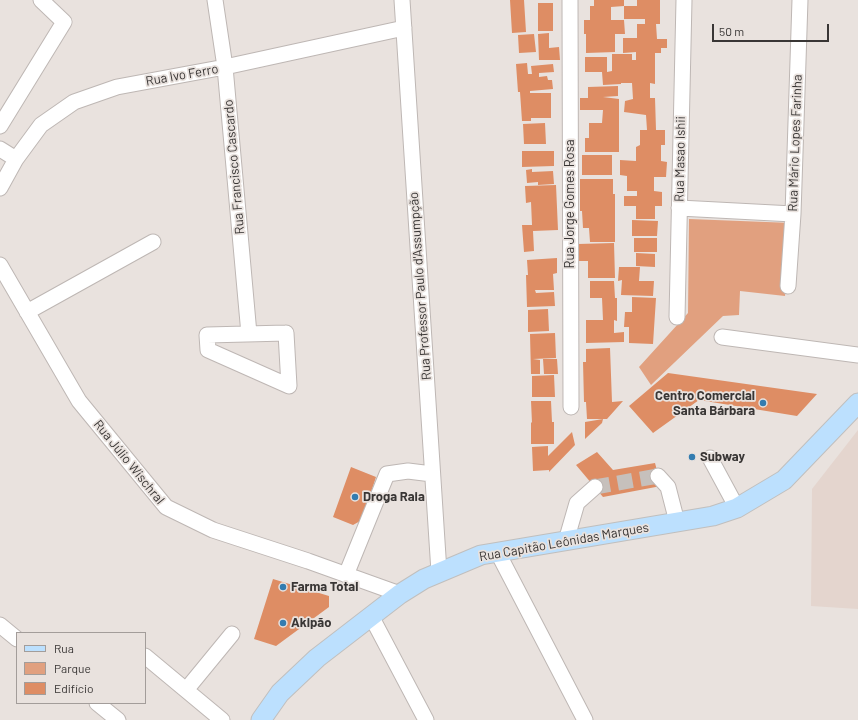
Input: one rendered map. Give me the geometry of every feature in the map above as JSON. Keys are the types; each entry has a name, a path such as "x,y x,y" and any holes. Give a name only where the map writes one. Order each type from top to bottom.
{"main road":[{"name":"Rua Capitão Leônidas Marques","path":"262,720 280,693 317,658 400,594 424,578 481,555 713,516 737,508 784,480 858,403"}],"street":[{"path":"0,126 64,22 41,0"},
{"name":"Rua Francisco Cascardo","path":"215,0 225,67 249,334"},
{"name":"Rua Professor Paulo d'Assumpção","path":"402,0 439,572"},
{"name":"Rua Jorge Gomes Rosa","path":"570,0 571,407"},
{"name":"Rua Masao Ishii","path":"677,318 684,0"},
{"name":"Rua Mário Lopes Farinha","path":"788,286 793,214 800,0"},
{"name":"Rua Ivo Ferro","path":"0,188 16,159 41,125 74,102 117,87 225,67 404,28"},
{"path":"0,149 16,159"},
{"path":"679,208 793,214"},
{"path":"27,312 153,242"},
{"name":"Rua Júlio Wischral","path":"0,265 79,401 166,507 213,530 400,594"},
{"path":"286,333 289,386 208,350 207,335 249,334 286,333"},
{"path":"722,337 858,354"},
{"path":"710,458 737,508"},
{"path":"346,575 387,474 408,471 432,474"},
{"path":"658,476 668,486 677,522"},
{"path":"566,541 577,503 595,487"},
{"path":"498,553 585,720"},
{"path":"371,616 423,719"},
{"path":"0,625 16,638"},
{"path":"186,690 232,634"},
{"path":"146,657 222,720"},
{"path":"98,704 118,720"}],"shaded area":[{"path":"858,430 858,609 811,606 812,489"}],"green space":[{"path":"689,219 792,223 785,296 740,291 739,315 723,316 651,385 639,367 688,313"}],"building":[{"path":"510,0 524,0 526,32 512,33"},
{"path":"594,0 624,0 624,6 611,7 611,20 624,20 625,34 615,34 615,52 586,53 584,20 590,20 590,6 594,6"},
{"path":"637,0 660,0 660,24 656,24 657,39 667,39 667,48 661,48 661,53 655,53 655,84 650,83 650,98 655,98 656,130 665,130 665,145 661,145 661,161 667,162 666,177 654,177 654,191 662,192 662,206 655,206 655,219 636,219 636,206 624,206 624,196 637,196 637,191 627,191 627,176 620,175 620,160 636,161 636,147 640,145 640,130 647,130 646,115 624,112 625,101 633,99 632,83 603,85 602,72 585,72 585,57 607,57 607,72 612,71 612,54 632,54 632,60 636,60 636,52 623,53 623,38 637,38 637,24 645,24 645,19 624,19 624,6 637,6"},
{"path":"538,3 553,3 553,31 538,31"},
{"path":"549,33 549,48 559,47 560,60 539,60 538,34"},
{"path":"534,34 536,52 519,53 518,35"},
{"path":"527,63 528,74 532,74 531,66 553,64 554,72 539,73 539,77 547,76 548,80 552,80 553,89 530,91 530,93 551,93 551,118 531,118 531,121 522,121 516,64"},
{"path":"618,86 618,96 603,97 619,99 619,152 585,152 585,138 589,138 589,123 602,123 603,110 580,110 580,98 588,98 588,87"},
{"path":"545,123 546,144 524,144 523,124"},
{"path":"522,151 554,151 554,166 522,167"},
{"path":"582,155 612,155 612,175 582,175"},
{"path":"532,169 532,172 553,171 554,184 538,185 538,182 527,183 526,170"},
{"path":"580,179 613,179 613,194 615,194 615,242 590,242 589,228 583,228 582,211 580,211"},
{"path":"556,185 558,230 533,231 534,251 524,252 522,225 532,225 531,202 526,203 525,186"},
{"path":"632,220 658,221 657,236 632,236"},
{"path":"634,238 657,238 657,252 634,252"},
{"path":"614,243 615,278 588,278 588,261 578,261 578,244"},
{"path":"636,253 655,254 655,267 636,266"},
{"path":"557,258 557,273 553,274 554,290 535,290 536,293 554,292 555,306 527,307 527,260"},
{"path":"619,267 640,267 639,281 654,281 653,296 621,295 622,280 618,281"},
{"path":"590,281 614,281 615,298 617,298 617,321 614,320 614,333 624,332 624,342 586,343 586,320 603,320 602,298 590,298"},
{"path":"632,297 656,298 653,344 629,343 629,327 624,327 625,312 632,312"},
{"path":"548,309 549,331 528,332 528,310"},
{"path":"555,333 556,358 533,359 540,360 540,374 531,374 530,334"},
{"path":"610,348 612,402 623,401 607,419 587,419 586,402 584,402 583,362 586,362 586,349"},
{"path":"543,359 557,359 558,374 544,374"},
{"name":"Centro Comercial Santa Bárbara","path":"668,373 817,394 797,416 699,400 653,433 629,406"},
{"path":"554,375 555,397 532,397 532,376"},
{"path":"531,401 551,401 552,422 554,422 554,444 531,444"},
{"path":"603,419 602,423 585,439 585,422"},
{"path":"572,432 575,445 549,472 549,470 533,471 532,447 548,446 548,456"},
{"path":"597,452 613,470 655,463 661,486 603,497 576,465"},
{"name":"Droga Raia","path":"351,467 376,477 362,520 353,525 333,517"},
{"name":"Akipão","path":"273,579 329,596 329,607 276,646 254,639"}],"tunnel":[{"path":"595,487 658,476"}],"place":[{"name":"Centro Comercial Santa Bárbara","path":"763,403"},
{"name":"Subway","path":"692,457"},
{"name":"Droga Raia","path":"355,497"},
{"name":"Farma Total","path":"283,587"},
{"name":"Akipão","path":"283,623"}]}
